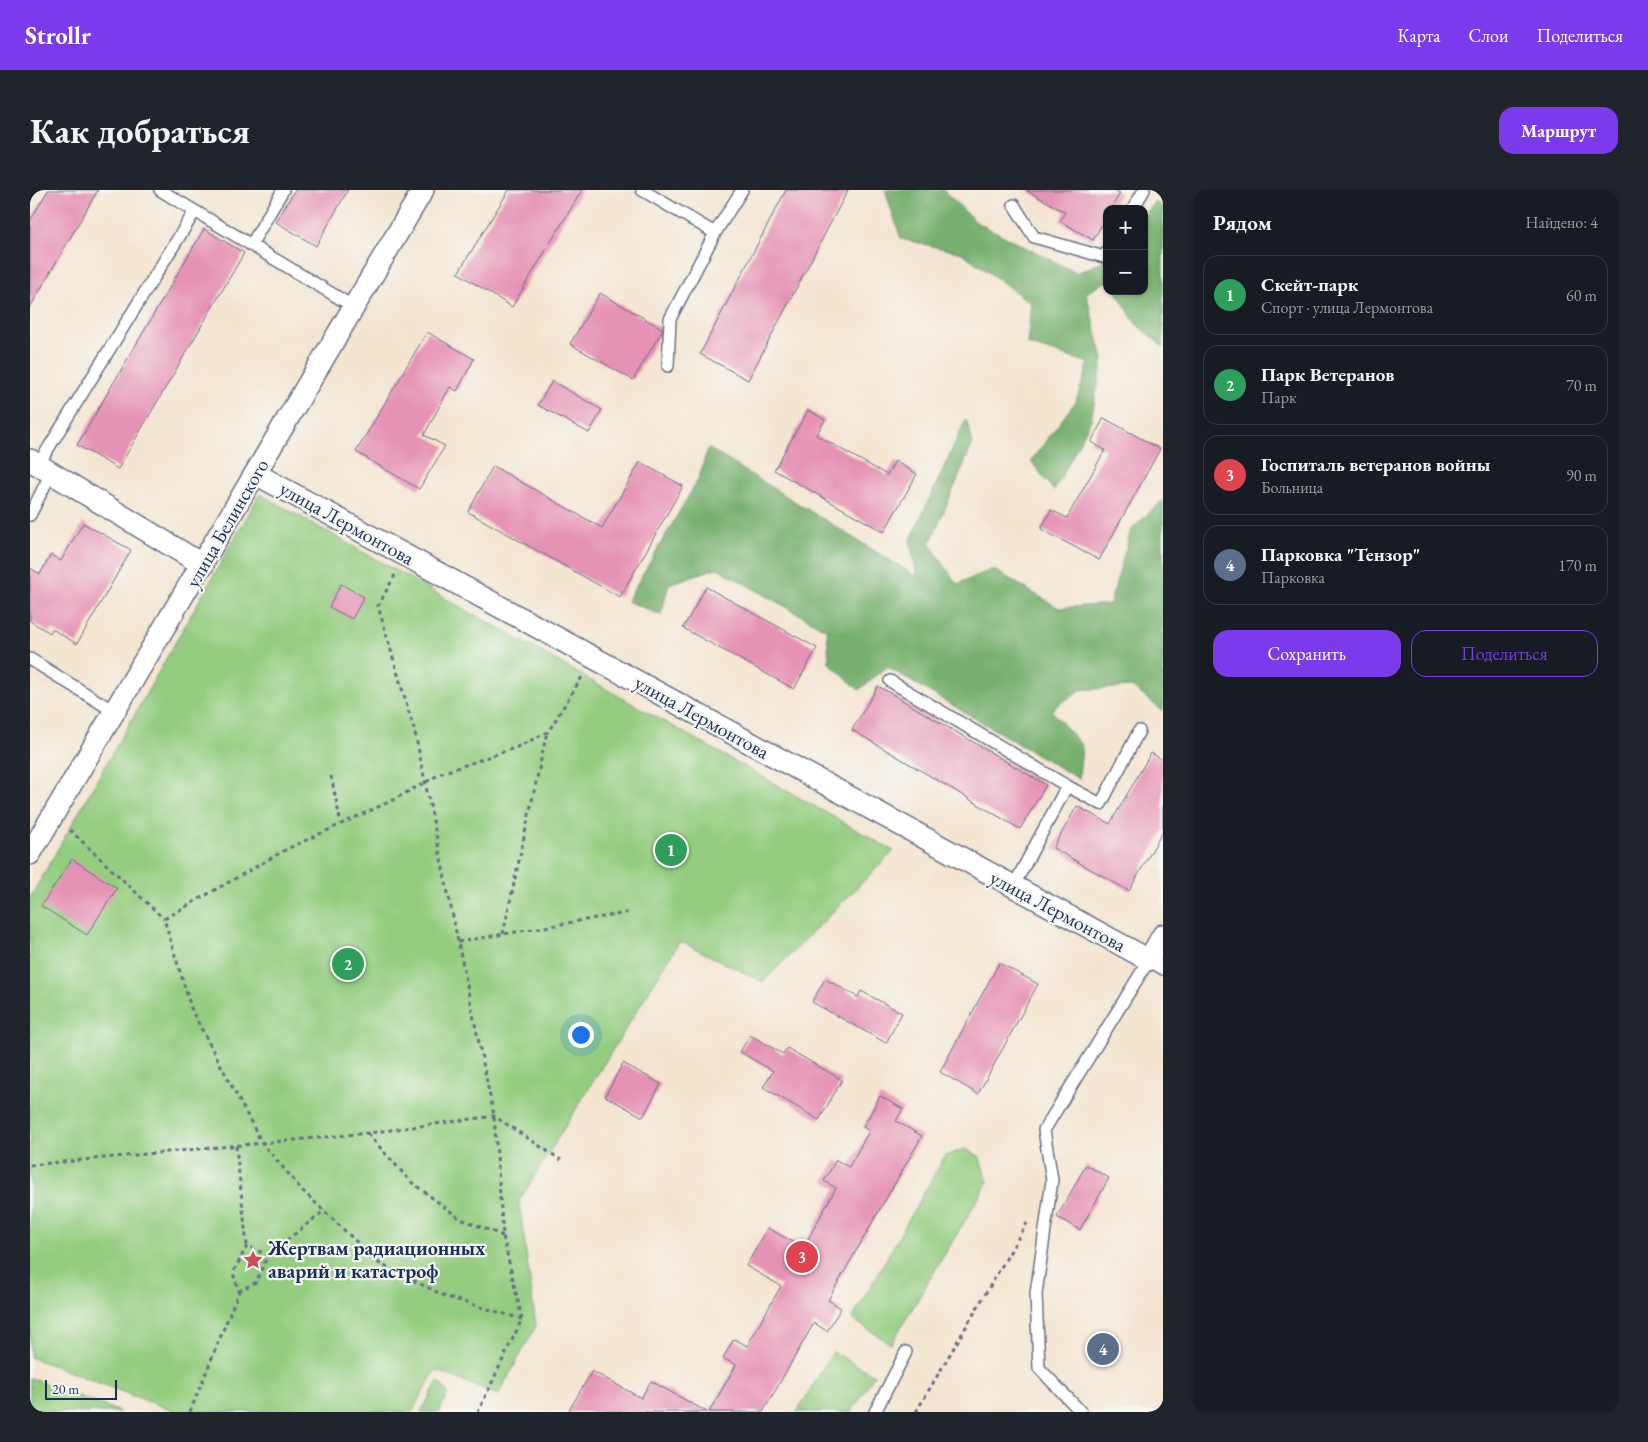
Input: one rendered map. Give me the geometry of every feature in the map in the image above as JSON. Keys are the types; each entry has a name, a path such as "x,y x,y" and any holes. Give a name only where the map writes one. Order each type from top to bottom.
{"street":[{"name":"улица Белинского","path":"33,842 203,565 423,190"},
{"path":"40,466 203,565"},
{"name":"улица Лермонтова","path":"256,474 1156,965"},
{"path":"1156,965 1163,935"}],"lane":[{"path":"160,190 354,307"},
{"path":"251,245 283,190"},
{"path":"642,190 715,233"},
{"path":"668,366 670,319 715,233 742,190"},
{"path":"1135,205 1144,190"},
{"path":"1014,205 1034,237 1103,256"},
{"path":"30,514 40,466 195,211"},
{"path":"30,659 114,712"},
{"path":"890,681 1067,786 1101,804 1139,731"},
{"path":"1013,887 1067,786"},
{"path":"1082,1412 1040,1368 1036,1340 1036,1294 1052,1180 1044,1130 1156,965"},
{"path":"875,1412 906,1352"}],"path":[{"path":"406,555 378,606 415,734 494,1116 504,1236 522,1318 478,1412"},
{"path":"503,934 548,732 594,658"},
{"path":"164,919 286,849 391,801 442,773 517,747 548,732"},
{"path":"331,776 341,824"},
{"path":"66,826 164,919 192,1011 262,1143 303,1191 380,1264 447,1297 522,1318"},
{"path":"458,942 631,912"},
{"path":"30,1165 368,1133 494,1116 561,1160"},
{"path":"368,1133 410,1181 459,1218 504,1236"},
{"path":"236,1146 247,1246 233,1273 239,1291"},
{"path":"190,1412 239,1291 256,1282 268,1255 325,1210"},
{"path":"916,1412 1032,1214"},
{"path":"247,1246 268,1255"}],"green space":[{"path":"885,190 943,190 976,222 1077,273 1103,261 1103,283 1086,293 1103,359 1091,420 1054,491 1031,461 1076,401 1089,363 1027,344 1031,303 962,253 901,239"},
{"path":"1155,202 1163,207 1163,347 1136,324 1118,295 1148,295 1148,211"},
{"path":"966,419 973,443 930,544 957,584 993,569 1059,608 1110,604 1131,530 1163,500 1163,711 1132,687 1080,690 1051,710 1082,746 1079,779 887,667 859,690 829,663 827,630 717,568 669,584 661,615 627,601 698,480 708,448 917,577 910,541"},
{"path":"260,494 894,851 763,982 680,941 519,1201 536,1326 498,1395 435,1370 412,1412 176,1412 30,1357 30,898"},
{"path":"965,1149 979,1156 988,1182 891,1344 852,1319 945,1156"},
{"path":"833,1352 874,1375 852,1412 797,1412"},
{"path":"30,1378 120,1412 41,1412 30,1408"},
{"path":"438,1381 448,1393 439,1412 421,1412"}],"building":[{"path":"48,190 98,190 30,307 30,221"},
{"path":"295,190 348,190 316,246 276,222"},
{"path":"509,190 582,190 512,307 458,273"},
{"path":"786,190 848,190 748,380 700,354"},
{"path":"1026,190 1114,190 1120,193 1113,205 1103,205 1103,223 1093,240 1060,221 1065,212"},
{"path":"204,229 244,253 118,469 77,445"},
{"path":"600,293 663,329 633,380 570,344"},
{"path":"427,332 474,359 457,391 450,387 424,435 445,446 419,489 356,452"},
{"path":"552,381 602,410 589,433 538,405"},
{"path":"808,410 825,420 816,435 887,475 895,461 917,474 884,532 774,470"},
{"path":"1104,418 1160,449 1099,560 1041,529 1051,510 1067,518 1105,450 1091,442"},
{"path":"640,462 683,486 620,597 468,512 493,466 602,528"},
{"path":"83,523 131,550 77,644 52,629 50,633 30,621 30,568 40,574 51,555 61,561"},
{"path":"341,584 364,597 352,619 329,607"},
{"path":"706,587 817,648 794,689 683,628"},
{"path":"878,686 1046,785 1020,829 852,730"},
{"path":"1151,753 1163,760 1163,831 1129,891 1053,848 1077,806 1110,824"},
{"path":"72,859 117,888 87,935 41,906"},
{"path":"999,963 1038,984 978,1094 940,1072"},
{"path":"825,979 858,997 861,991 902,1013 886,1043 812,1002"},
{"path":"750,1035 783,1054 787,1048 842,1080 819,1120 763,1087 773,1071 740,1052"},
{"path":"623,1063 661,1084 643,1117 605,1096"},
{"path":"880,1096 903,1109 896,1121 922,1136 828,1300 841,1308 827,1331 814,1323 763,1412 709,1412 736,1365 723,1358 734,1339 747,1346 781,1286 746,1266 768,1228 803,1248 836,1188 824,1181 836,1160 849,1167 869,1131 863,1127"},
{"path":"1086,1165 1109,1178 1080,1230 1057,1217"},
{"path":"592,1371 641,1398 651,1381 707,1412 568,1412"}],"place":[{"name":"Скейт-парк","path":"671,850"},
{"name":"Парк Ветеранов","path":"348,964"},
{"name":"Госпиталь ветеранов войны","path":"802,1257"},
{"name":"Жертвам радиационных аварий и катастроф","path":"253,1260"},
{"name":"Парковка \"Тензор\"","path":"1103,1349"}]}
